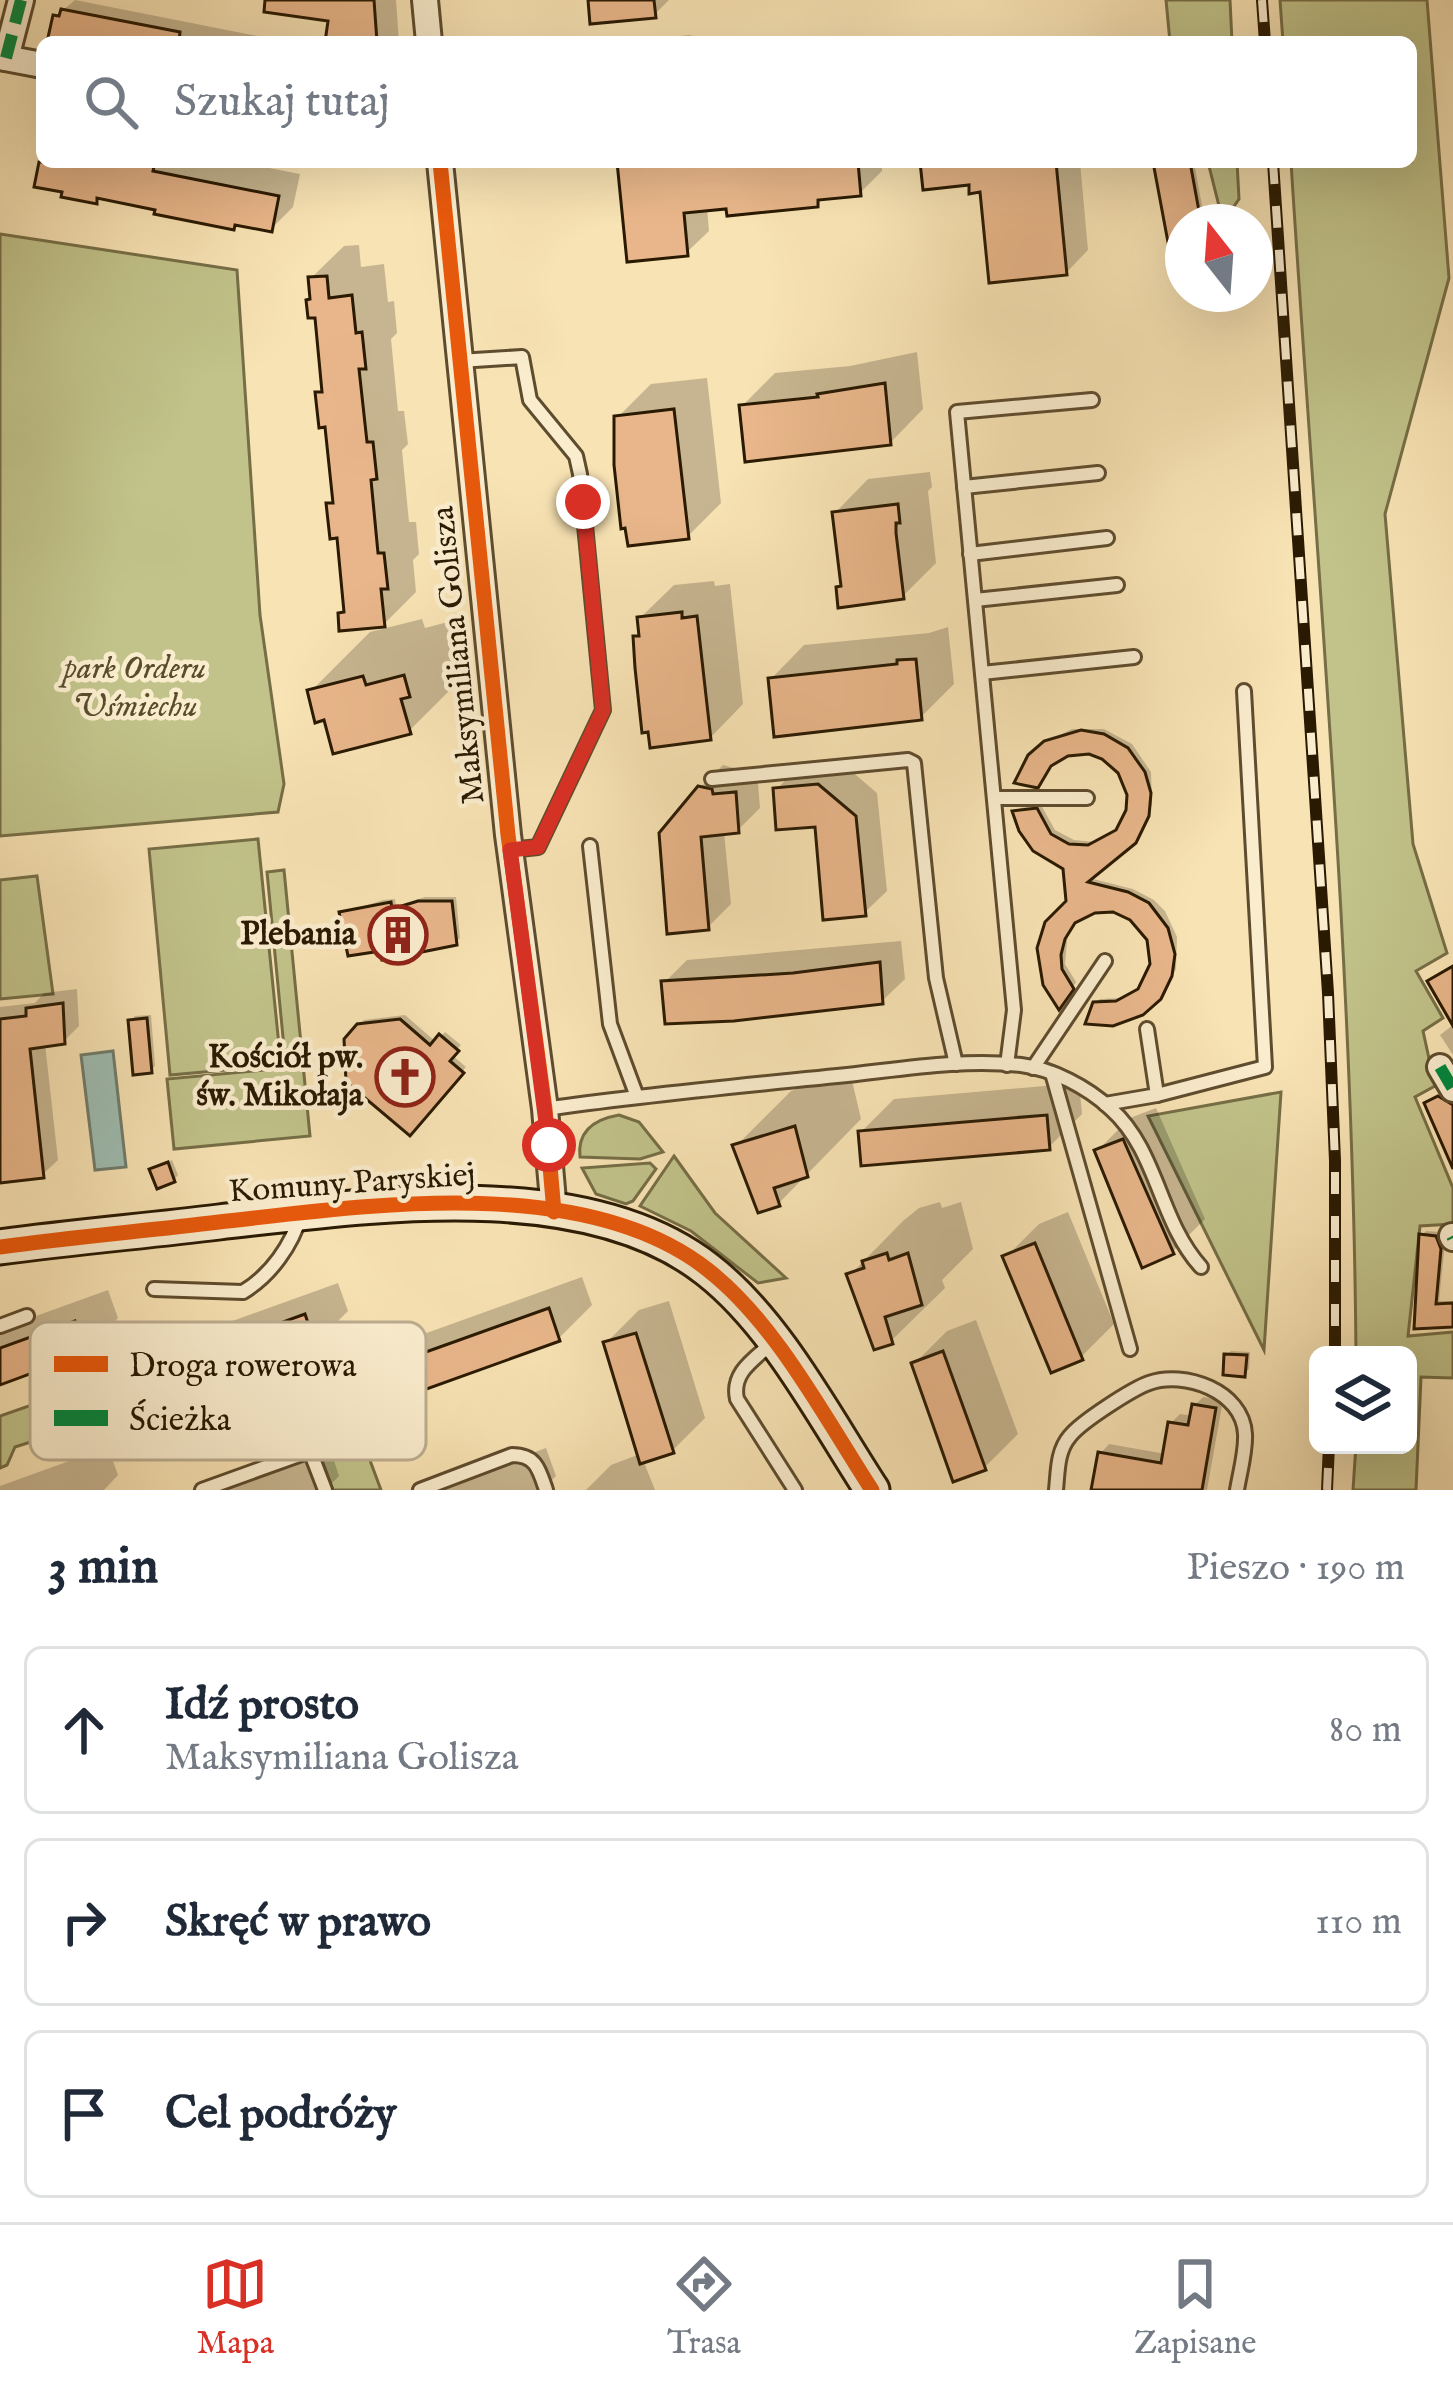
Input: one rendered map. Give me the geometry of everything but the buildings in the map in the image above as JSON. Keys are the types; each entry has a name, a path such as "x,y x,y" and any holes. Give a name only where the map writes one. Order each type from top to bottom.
{"street":[{"path":"21,0 3,58 36,64"},
{"path":"425,0 428,36"},
{"name":"Maksymiliana Golisza","path":"441,168 510,850 554,1212"},
{"name":"Komuny Paryskiej","path":"0,1246 301,1213 468,1203 554,1212 624,1227 678,1250 735,1294 773,1342 872,1490"}],"lane":[{"path":"459,361 522,357 530,400 576,456 585,524 603,710 538,847 510,850"},
{"path":"1007,1065 1014,1010 957,412 1092,400"},
{"path":"964,487 1098,473"},
{"path":"970,554 1106,538"},
{"path":"975,600 1117,585"},
{"path":"982,674 1134,657"},
{"path":"1106,1104 1265,1067 1244,691"},
{"path":"712,778 914,763 936,977 956,1064"},
{"path":"994,798 1087,798"},
{"path":"590,846 610,1024 636,1094"},
{"path":"1034,1068 1105,961"},
{"path":"1147,1029 1157,1095"},
{"path":"545,1109 636,1094 956,1064 1052,1072 1106,1104 1138,1139 1186,1250 1201,1267"},
{"path":"1052,1072 1130,1349"},
{"path":"154,1289 243,1292 293,1240 301,1213"},
{"path":"0,1326 27,1316"},
{"path":"773,1342 743,1369 734,1388 796,1490"},
{"path":"1056,1490 1059,1456 1071,1434 1149,1383 1180,1379 1211,1388 1230,1401 1240,1417 1245,1432 1237,1490"},
{"path":"420,1490 512,1455 531,1457 546,1490"},
{"path":"202,1490 285,1460"},
{"path":"313,1460 325,1490"}],"green space":[{"path":"1166,0 1230,0 1232,36 1169,36"},
{"path":"1280,0 1427,0 1449,278 1385,514 1413,844 1447,953 1416,971 1443,1018 1423,1031 1435,1086 1415,1097 1453,1188 1453,1224 1420,1226 1408,1336 1453,1332 1453,1378 1421,1377 1416,1490 1353,1490 1355,1454 1417,1454 1417,1346 1356,1346 1341,907 1291,168 1417,168 1417,36 1283,36"},
{"path":"1210,168 1237,168 1236,204 1218,204"},
{"name":"park Orderu Uśmiechu","path":"0,234 237,270 260,615 284,784 278,812 0,836"},
{"path":"258,839 281,1065 170,1075 149,849"},
{"path":"284,870 310,1136 174,1149 167,1079 286,1068 267,872"},
{"path":"37,876 53,994 0,999 0,880"},
{"path":"1281,1092 1264,1350 1148,1116"},
{"path":"619,1115 639,1122 663,1152 640,1159 580,1157 590,1127"},
{"path":"674,1156 715,1213 786,1278 758,1283 691,1231 640,1206"},
{"path":"650,1163 656,1169 626,1204 596,1194 582,1168"},
{"path":"30,1405 30,1442 15,1447 7,1465 0,1468 0,1416"},
{"path":"322,1460 370,1460 381,1490 333,1490"}],"water":[{"path":"113,1051 126,1167 95,1170 81,1055"}],"railway":[{"path":"1262,0 1265,36"},
{"path":"1273,168 1328,993 1335,1161 1335,1346"},
{"path":"1327,1490 1329,1454"}],"marked path":[{"path":"6,58 21,0"},
{"path":"1440,1067 1453,1089"}],"cycle path":[{"path":"441,168 508,835 554,1212"},
{"path":"0,1247 405,1204 472,1203 600,1219 657,1239 708,1270 733,1292 798,1373 872,1490"}],"place":[{"name":"Plebania","path":"398,935"},
{"name":"Kościół pw. św. Mikołaja","path":"405,1077"}],"route":[{"path":"549,1145 510,850 538,847 603,710 583,502"}]}
